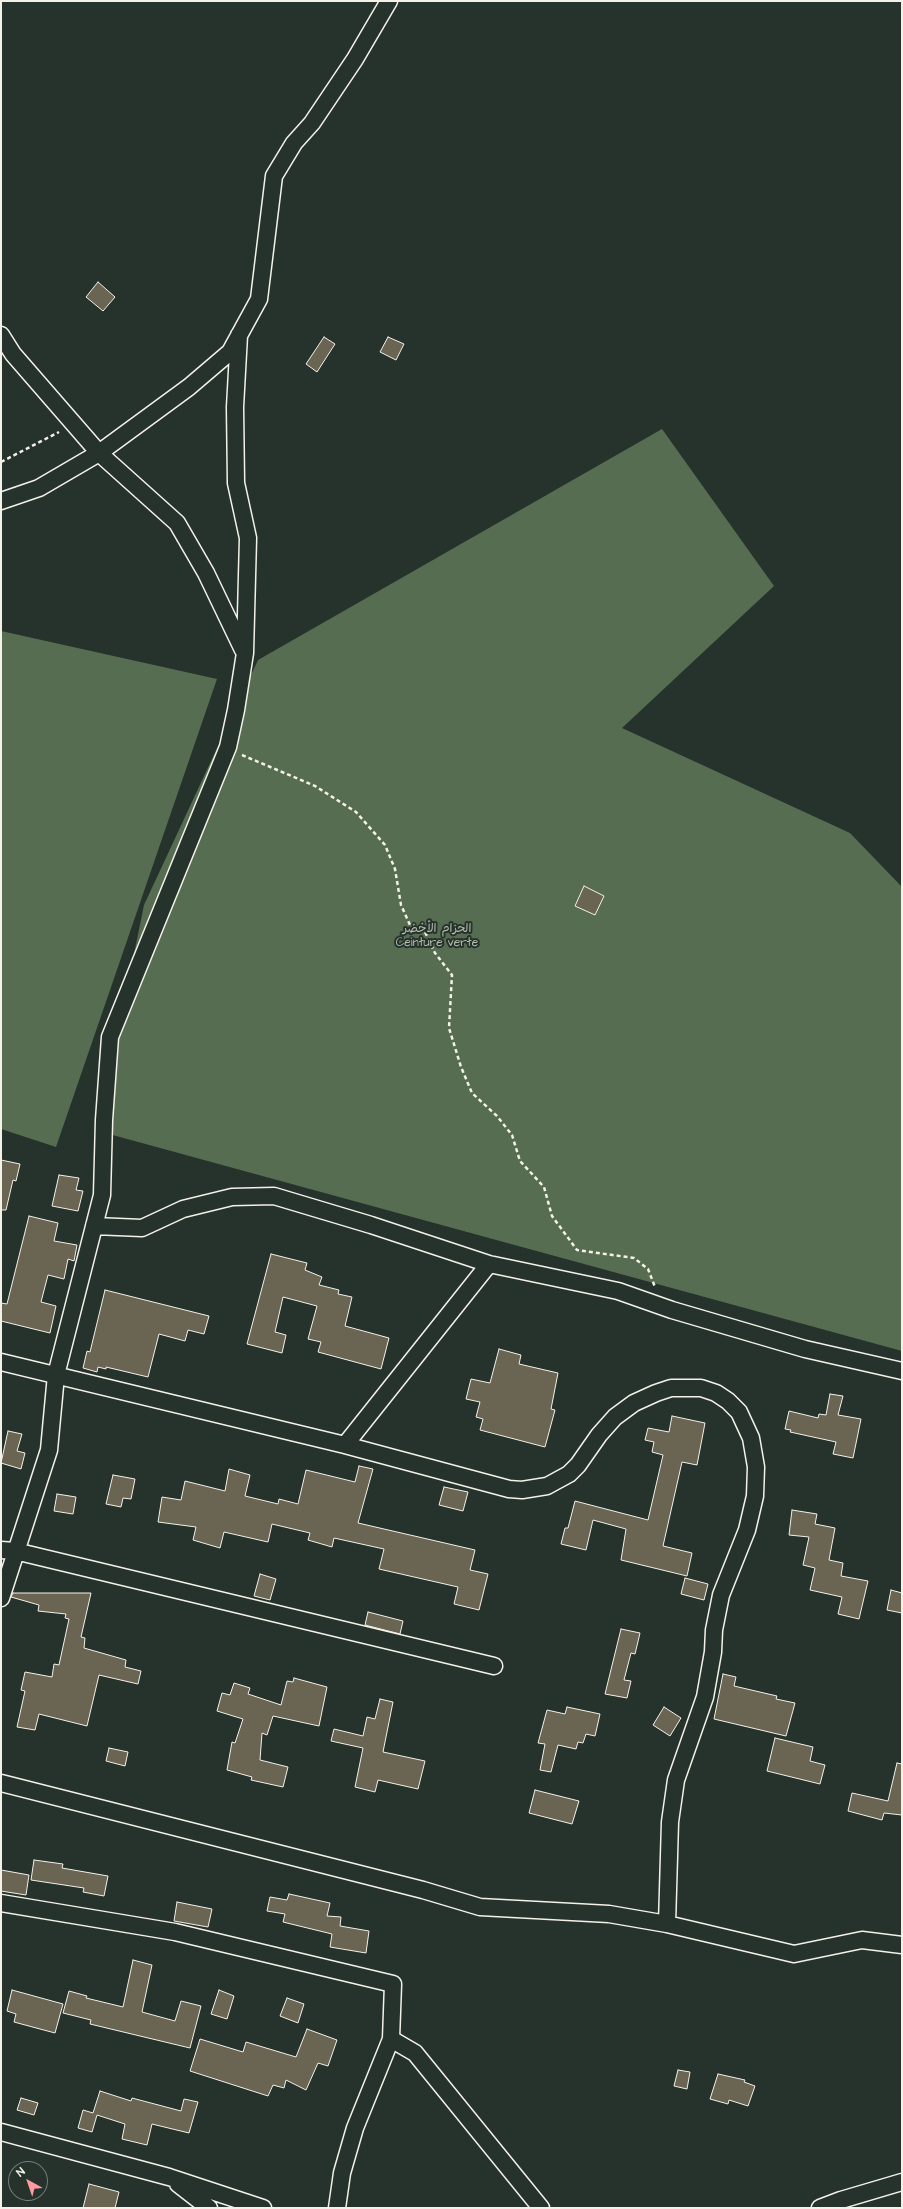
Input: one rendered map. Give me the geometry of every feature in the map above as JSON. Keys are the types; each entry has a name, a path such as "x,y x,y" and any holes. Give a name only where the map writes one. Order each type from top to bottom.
{"street":[{"path":"1,501 39,488 99,453 189,387 230,352 259,299 274,176 294,143 312,123 355,59 388,1"},
{"path":"1,335 13,354 99,453 177,523 206,573 245,653"},
{"path":"1,1598 8,1550 49,1450 56,1375 102,1195 104,1120 110,1038 228,747 239,696 245,653 248,538 236,483 234,407 240,335"},
{"path":"94,1226 142,1228 183,1209 232,1197 274,1196 371,1225 489,1264 618,1291 672,1310 805,1349 902,1371"},
{"path":"345,1445 489,1264"},
{"path":"1,1362 345,1445 509,1489 535,1489 547,1486 569,1474 586,1455 599,1435 615,1417 634,1403 656,1393 671,1388 686,1386 701,1388 716,1393 728,1401 738,1412 751,1438 754,1453 756,1482 747,1530 721,1595 714,1630 712,1660 705,1697 676,1780 670,1822 667,1924"},
{"path":"8,1550 494,1666"},
{"path":"1,1783 416,1888 480,1907 609,1914 667,1924 794,1954 862,1940 902,1945"},
{"path":"1,1903 175,1932 393,1984 391,2039 355,2128 342,2173 337,2208"},
{"path":"391,2039 415,2054 461,2107 541,2208"},
{"path":"1,2132 169,2177 262,2208"},
{"path":"169,2177 209,2208"},
{"path":"820,2208 841,2200 902,2182"}],"path":[{"path":"1,462 38,445 74,424"},
{"path":"228,747 315,786 356,812 385,846 395,869 401,905 410,925 425,932 435,953 452,975 449,1028 461,1067 472,1093 497,1116 512,1135 520,1161 544,1187 552,1216 578,1250 634,1258 648,1269 656,1290"}],"green space":[{"name":"الحزام الأخضر Ceinture verte","path":"662,429 774,586 622,728 850,833 902,887 902,1351 98,1131 144,905 258,660"},
{"path":"1,631 217,679 56,1147 1,1129"}],"building":[{"path":"98,282 115,297 103,311 86,297"},
{"path":"324,337 335,344 317,372 306,364"},
{"path":"388,337 404,344 396,360 380,352"},
{"path":"584,886 604,896 595,915 575,906"},
{"path":"1,1160 20,1164 16,1181 13,1180 6,1210 1,1210"},
{"path":"59,1175 79,1178 76,1190 83,1191 78,1211 52,1206"},
{"path":"29,1216 58,1223 54,1241 77,1245 74,1261 68,1259 64,1279 48,1275 41,1302 56,1306 50,1333 1,1321 1,1303 7,1304"},
{"path":"271,1254 307,1263 305,1270 322,1277 319,1285 339,1290 338,1294 352,1297 345,1326 389,1338 381,1369 318,1352 321,1342 308,1339 317,1306 283,1297 275,1332 286,1335 282,1353 247,1344"},
{"path":"105,1290 209,1316 204,1334 188,1330 185,1341 159,1334 148,1377 106,1367 106,1369 98,1367 97,1372 83,1368 87,1351 90,1352"},
{"path":"499,1349 521,1355 519,1364 558,1373 551,1409 555,1410 545,1447 480,1430 483,1419 476,1417 480,1402 466,1399 471,1379 490,1383"},
{"path":"830,1394 843,1396 838,1415 861,1419 853,1458 833,1454 836,1442 790,1432 791,1430 785,1429 789,1411 818,1418 819,1414 826,1415"},
{"path":"672,1416 705,1423 697,1465 682,1462 663,1546 692,1553 687,1576 621,1560 626,1529 593,1520 586,1550 561,1544 565,1528 568,1528 575,1501 648,1520 663,1455 652,1452 654,1442 645,1440 648,1428 669,1432"},
{"path":"8,1431 22,1434 17,1451 25,1453 21,1469 1,1463"},
{"path":"359,1466 373,1469 358,1523 475,1550 470,1570 488,1574 479,1610 454,1604 458,1587 379,1569 384,1549 334,1538 332,1547 308,1540 310,1533 272,1524 268,1542 224,1532 220,1548 193,1540 196,1527 158,1522 162,1497 181,1500 185,1481 225,1491 229,1469 250,1475 245,1496 278,1504 279,1499 298,1504 306,1470 355,1482"},
{"path":"113,1475 135,1479 131,1499 123,1498 121,1507 106,1504"},
{"path":"444,1487 468,1492 463,1511 439,1505"},
{"path":"57,1494 76,1497 73,1514 54,1511"},
{"path":"792,1510 817,1514 815,1524 835,1528 829,1560 843,1563 841,1576 868,1581 859,1619 838,1614 842,1597 810,1590 815,1568 803,1565 809,1537 789,1535"},
{"path":"260,1574 276,1579 270,1600 254,1596"},
{"path":"685,1578 708,1584 704,1600 681,1594"},
{"path":"891,1590 902,1593 902,1613 887,1610"},
{"path":"13,1593 91,1593 81,1637 85,1638 84,1648 126,1660 125,1667 141,1671 138,1684 99,1675 87,1726 39,1714 35,1730 17,1727 25,1691 21,1690 25,1672 52,1677 54,1664 59,1665 69,1619 65,1618 66,1614 38,1611 39,1605 11,1597"},
{"path":"368,1612 403,1621 400,1634 365,1625"},
{"path":"621,1629 640,1633 635,1654 631,1653 624,1680 631,1681 627,1698 605,1694"},
{"path":"723,1674 736,1677 734,1686 777,1696 776,1699 795,1703 786,1736 714,1719"},
{"path":"294,1678 327,1687 319,1726 273,1716 267,1735 262,1733 260,1760 288,1767 283,1787 251,1780 252,1777 227,1770 232,1742 235,1743 243,1719 217,1711 222,1693 230,1695 234,1683 250,1688 248,1694 281,1705 287,1681 293,1682"},
{"path":"380,1699 393,1702 383,1752 425,1761 418,1789 378,1780 375,1792 355,1787 363,1748 331,1741 334,1729 363,1736 367,1717 375,1719"},
{"path":"567,1707 600,1714 595,1736 586,1734 583,1743 578,1742 576,1749 558,1745 551,1772 540,1770 545,1744 538,1743 547,1710 565,1714"},
{"path":"664,1707 681,1718 670,1736 653,1725"},
{"path":"775,1738 813,1747 810,1761 825,1765 820,1784 767,1771"},
{"path":"109,1748 128,1752 125,1766 106,1761"},
{"path":"897,1763 902,1764 902,1815 884,1813 882,1820 848,1811 852,1793 888,1801"},
{"path":"535,1790 579,1801 572,1824 529,1813"},
{"path":"34,1860 63,1864 62,1868 108,1876 104,1896 83,1892 84,1888 31,1880"},
{"path":"1,1870 29,1875 26,1895 1,1891"},
{"path":"289,1894 330,1903 327,1916 341,1917 340,1926 369,1931 366,1953 330,1947 332,1934 283,1922 285,1914 267,1911 270,1897 287,1900"},
{"path":"177,1902 212,1909 208,1927 174,1921"},
{"path":"133,1960 152,1965 142,2012 175,2021 181,2001 201,2006 190,2048 90,2024 91,2020 63,2013 69,1991 87,1996 86,1998 123,2007"},
{"path":"12,1990 63,2004 55,2033 14,2022 16,2014 7,2011"},
{"path":"219,1990 234,1996 227,2019 211,2014"},
{"path":"287,1998 304,2004 298,2023 280,2016"},
{"path":"307,2029 337,2040 328,2066 318,2063 306,2090 286,2080 284,2088 273,2085 268,2096 190,2071 200,2039 243,2052 246,2042 296,2057"},
{"path":"678,2070 690,2072 687,2089 674,2086"},
{"path":"718,2074 745,2080 744,2082 755,2086 748,2106 729,2100 728,2104 710,2099"},
{"path":"100,2091 131,2101 132,2098 181,2111 184,2099 198,2102 189,2133 152,2124 147,2145 122,2139 125,2124 97,2115 92,2132 78,2128 83,2110 93,2113"},
{"path":"21,2098 38,2103 34,2115 17,2110"},
{"path":"89,2184 119,2192 115,2208 83,2208"}]}
